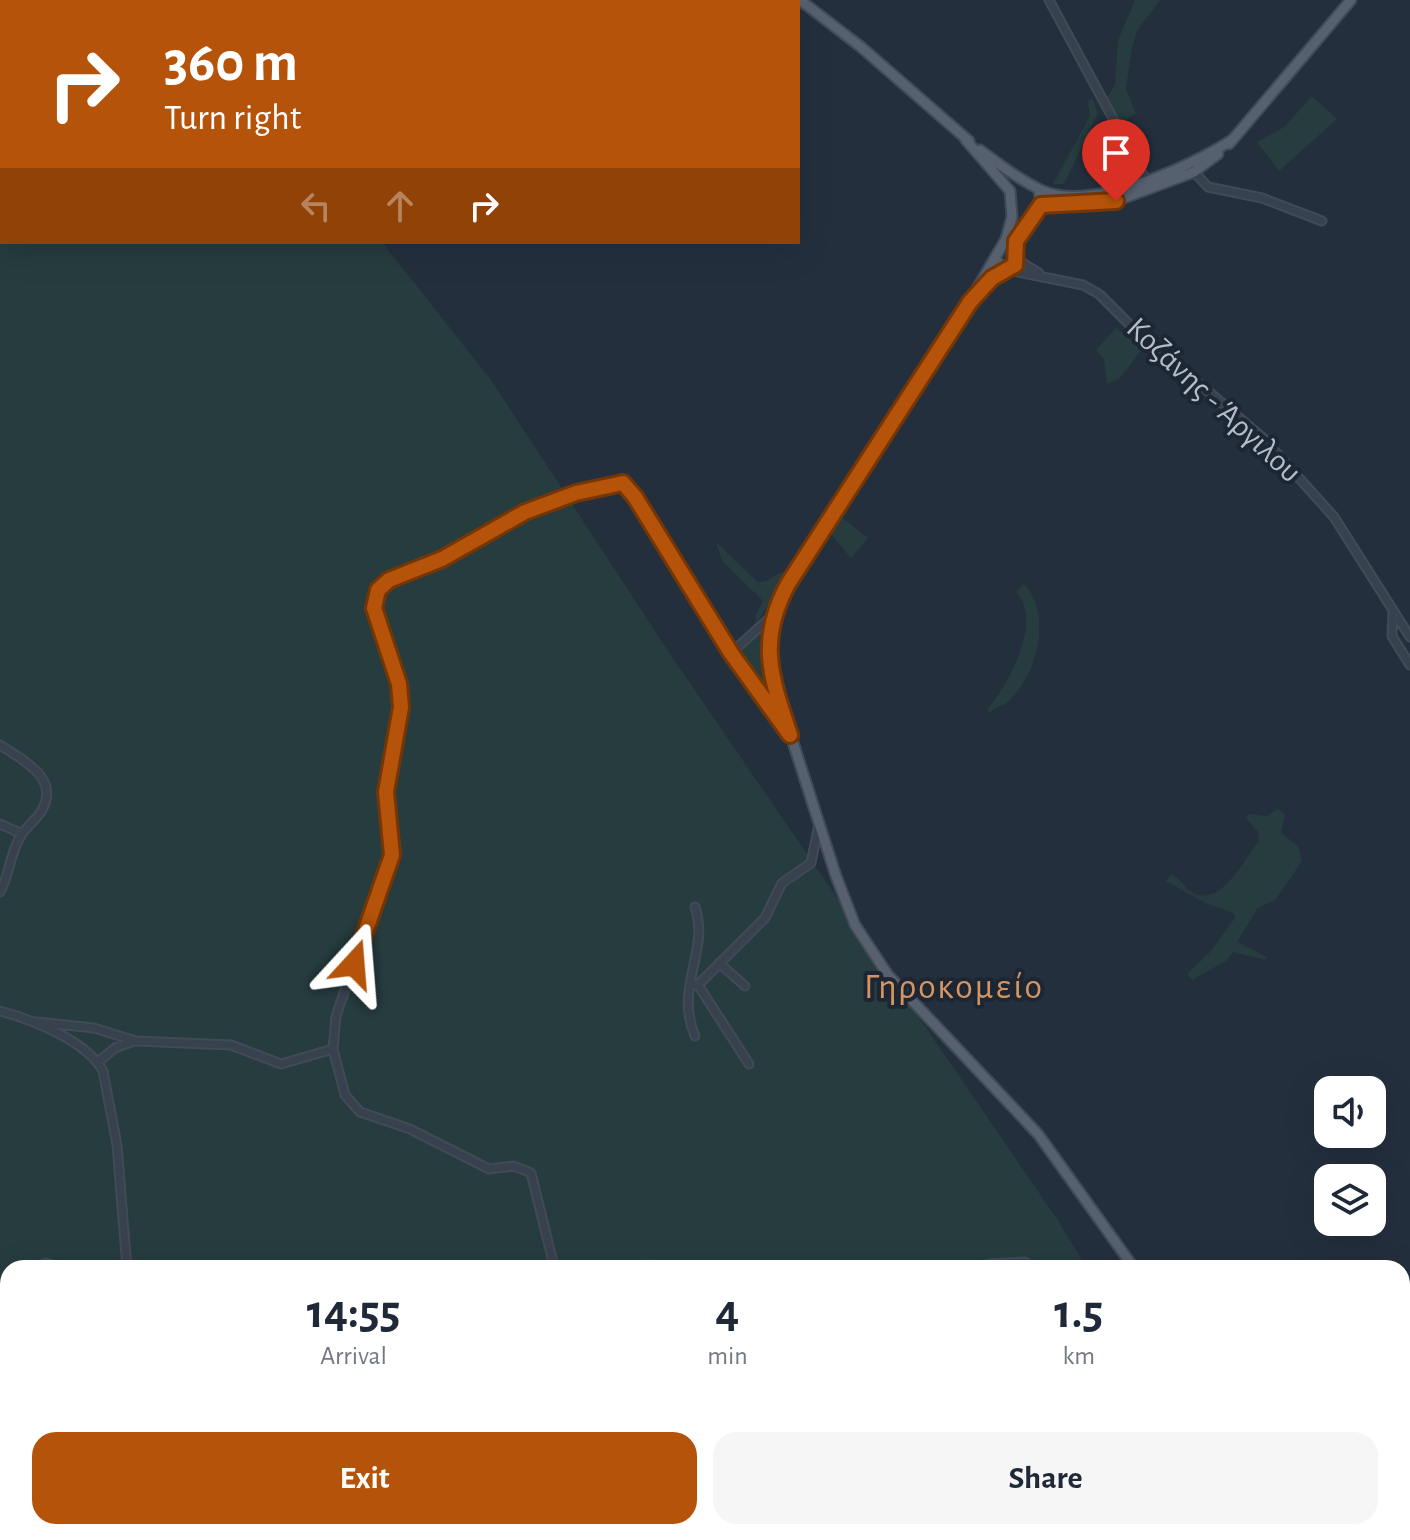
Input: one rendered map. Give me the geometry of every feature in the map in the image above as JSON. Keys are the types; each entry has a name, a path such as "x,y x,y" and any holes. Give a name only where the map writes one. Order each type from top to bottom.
{"main road":[{"path":"800,0 861,47 965,139 1039,190 1068,195 1096,194 1190,163 1232,140"},
{"path":"965,139 1000,178 1012,202 1023,214 1038,209 1116,201 1194,172 1232,140 1351,0"},
{"path":"1026,183 1017,187 1008,234 970,302 799,567 774,614 770,664 847,908 879,963 1038,1134 1128,1260"},
{"path":"970,302 992,278 1007,270 1015,257 1016,241 1038,209 1039,190"},
{"path":"997,256 1007,250 1015,257"},
{"path":"997,256 998,267 1007,270"}],"street":[{"path":"1049,0 1146,180"},
{"path":"1194,172 1208,187 1262,198 1322,221"},
{"path":"1015,257 1044,276"},
{"path":"1007,270 1044,276"},
{"name":"Κοζάνης - Άργιλου","path":"1044,276 1083,285 1107,300 1128,323 1264,439 1334,517 1410,637"},
{"path":"553,1260 531,1173 514,1166 489,1169 410,1129 360,1112 345,1095 333,1049 336,1016 392,855 386,792 401,694 374,608 375,597 382,584 442,559 525,512 619,482 635,497 731,653 790,735"},
{"path":"1393,613 1392,636 1410,665"},
{"path":"731,653 774,614"},
{"path":"0,745 37,771 47,786 48,795 41,813 22,834 0,892"},
{"path":"695,1036 687,1014 686,996 765,918 782,883 811,863 819,822"},
{"path":"0,824 22,834"},
{"path":"695,907 698,932 694,985 749,1064"},
{"path":"719,963 745,986"},
{"path":"0,1011 37,1022 94,1028 136,1041 231,1045 281,1064 333,1049"},
{"path":"37,1022 98,1062 117,1145 126,1260"},
{"path":"98,1062 115,1048 136,1041"}],"green space":[{"path":"1135,0 1160,0 1137,31 1132,47 1126,89 1136,114 1120,123 1107,97 1115,85 1118,40"},
{"path":"1312,96 1337,119 1279,171 1257,142 1284,127"},
{"path":"1092,98 1098,113 1064,184 1053,184 1090,116 1088,101"},
{"path":"0,244 384,244 491,380 670,654 1082,1260 0,1260"},
{"path":"1116,328 1142,349 1120,378 1107,384 1104,359 1096,350"},
{"path":"840,516 868,538 851,558 829,532"},
{"path":"716,542 758,582 781,572 786,574 757,623 755,616 763,601 722,561"},
{"path":"1024,584 1038,610 1038,642 1034,658 1028,674 1011,699 989,713 988,709 1013,669 1025,635 1024,604 1016,592"},
{"path":"764,629 764,665 771,694 750,678 736,654"},
{"path":"1278,809 1285,814 1281,833 1298,846 1302,861 1276,899 1257,909 1237,942 1267,957 1265,960 1233,952 1226,961 1192,980 1187,974 1210,952 1235,918 1233,913 1205,903 1166,881 1171,874 1190,891 1201,896 1221,889 1259,841 1258,832 1246,818 1248,814 1267,816"}],"district":[{"name":"Γηροκομείο","path":"954,987"}],"route":[{"path":"354,964 390,867 393,845 386,792 401,694 374,608 375,597 382,584 442,559 525,512 576,493 623,483 635,497 731,653 790,735 771,674 769,657 769,632 788,584 970,302 992,278 1015,265 1016,241 1035,212 1041,205 1116,201"}]}
